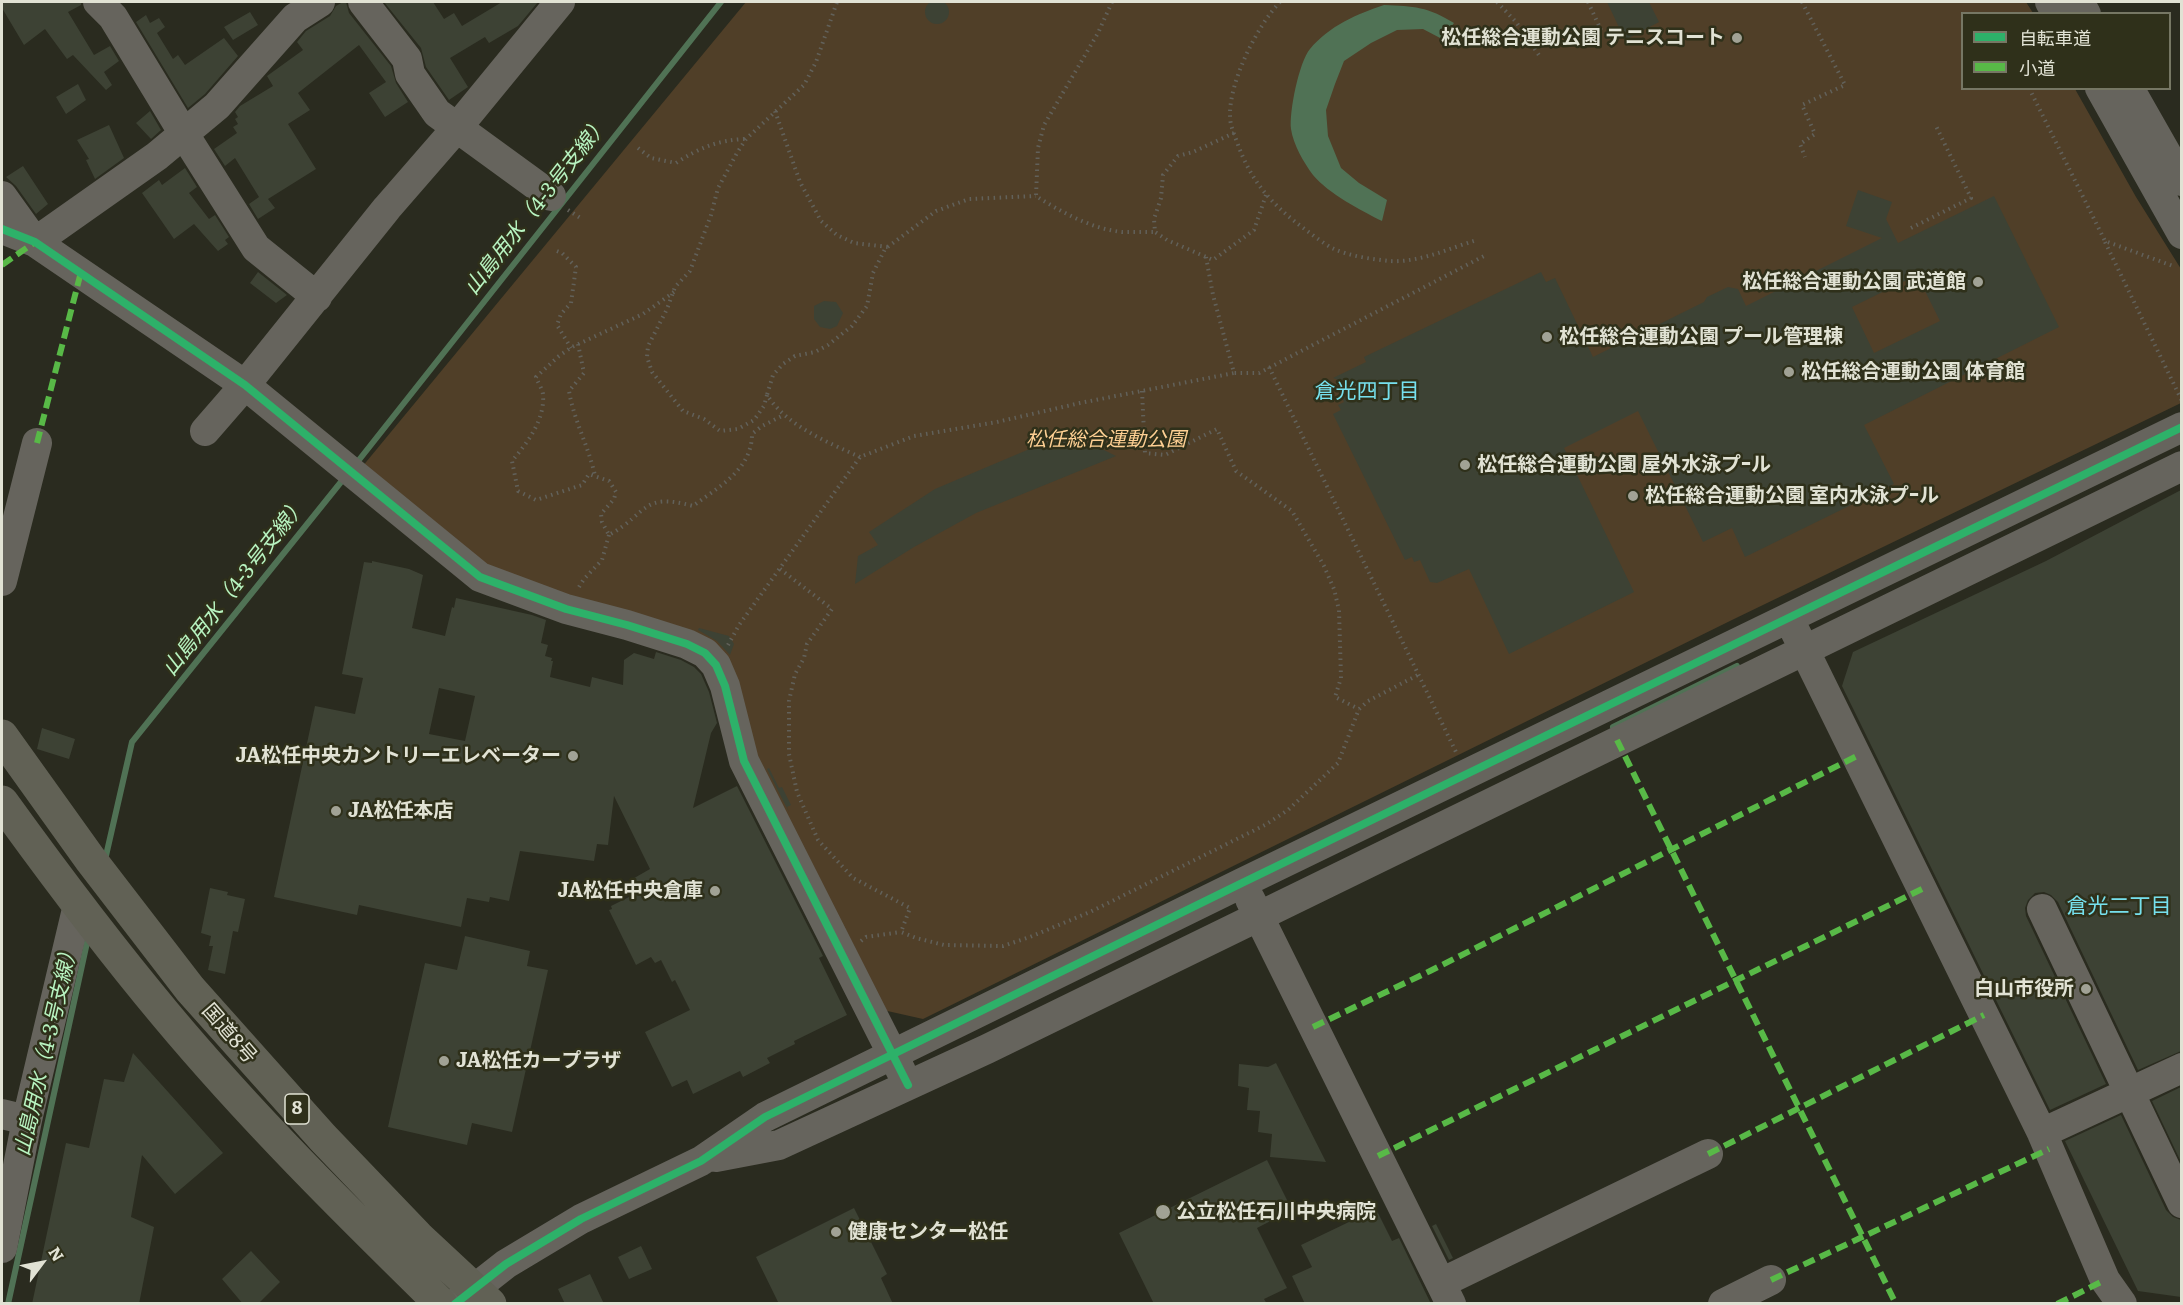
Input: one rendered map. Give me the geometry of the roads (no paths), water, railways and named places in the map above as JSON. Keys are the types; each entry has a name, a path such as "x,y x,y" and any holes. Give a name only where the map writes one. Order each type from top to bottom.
{"highway":[{"name":"国道8号","path":"2,735 90,859 190,989 277,1088 418,1237 473,1299"},
{"name":"国道8号","path":"2,802 78,904 166,1015 259,1119 441,1304"}],"street":[{"path":"98,2 113,17 256,248 316,297"},
{"path":"35,242 115,188 184,134 217,106 295,18 320,2"},
{"path":"363,2 407,59 410,74 436,113 560,204"},
{"path":"205,431 245,386 387,208 457,128 560,2"},
{"path":"2101,90 2181,234"},
{"path":"2130,90 2181,181"},
{"path":"2,196 35,242"},
{"path":"2,229 35,242 245,386 351,470 480,578 566,609 687,644 705,653 716,665 725,686 744,761 908,1085"},
{"path":"473,1299 506,1264 581,1219 700,1161 765,1117 892,1053 2181,427"},
{"path":"2,581 37,443"},
{"path":"700,1161 779,1145 855,1111 987,1049 2181,466"},
{"path":"1789,618 2042,1133 2105,1280 2122,1304"},
{"path":"1242,883 1446,1293 1708,1154"},
{"path":"2,1248 14,1117 78,904"},
{"path":"2042,909 2181,1203"},
{"path":"970,1017 987,1049"},
{"path":"2042,1133 2181,1068"},
{"path":"840,1080 855,1111"},
{"path":"1723,1304 1771,1280"}],"waterway":[{"name":"山島用水（4-3号支線）","path":"355,465 721,2"},
{"name":"山島用水（4-3号支線）","path":"105,860 132,742 345,477"},
{"path":"1613,727 1737,666"},
{"name":"山島用水（4-3号支線）","path":"8,1304 88,938"}],"place":[{"name":"松任総合運動公園 テニスコート","path":"1737,38"},
{"name":"松任総合運動公園 武道館","path":"1978,282"},
{"name":"松任総合運動公園 プール管理棟","path":"1547,337"},
{"name":"松任総合運動公園 体育館","path":"1789,372"},
{"name":"松任総合運動公園 屋外水泳プｰル","path":"1465,465"},
{"name":"松任総合運動公園 室内水泳プｰル","path":"1633,496"},
{"name":"JA松任中央カントリーエレベーター","path":"573,756"},
{"name":"JA松任本店","path":"336,811"},
{"name":"JA松任中央倉庫","path":"715,891"},
{"name":"白山市役所","path":"2086,989"},
{"name":"JA松任カープラザ","path":"444,1061"},
{"name":"公立松任石川中央病院","path":"1163,1212"},
{"name":"健康センター松任","path":"836,1232"}],"district":[{"name":"倉光四丁目","path":"1367,392"},
{"name":"倉光二丁目","path":"2119,907"}],"park label":[{"name":"松任総合運動公園","path":"1106,440"}]}
